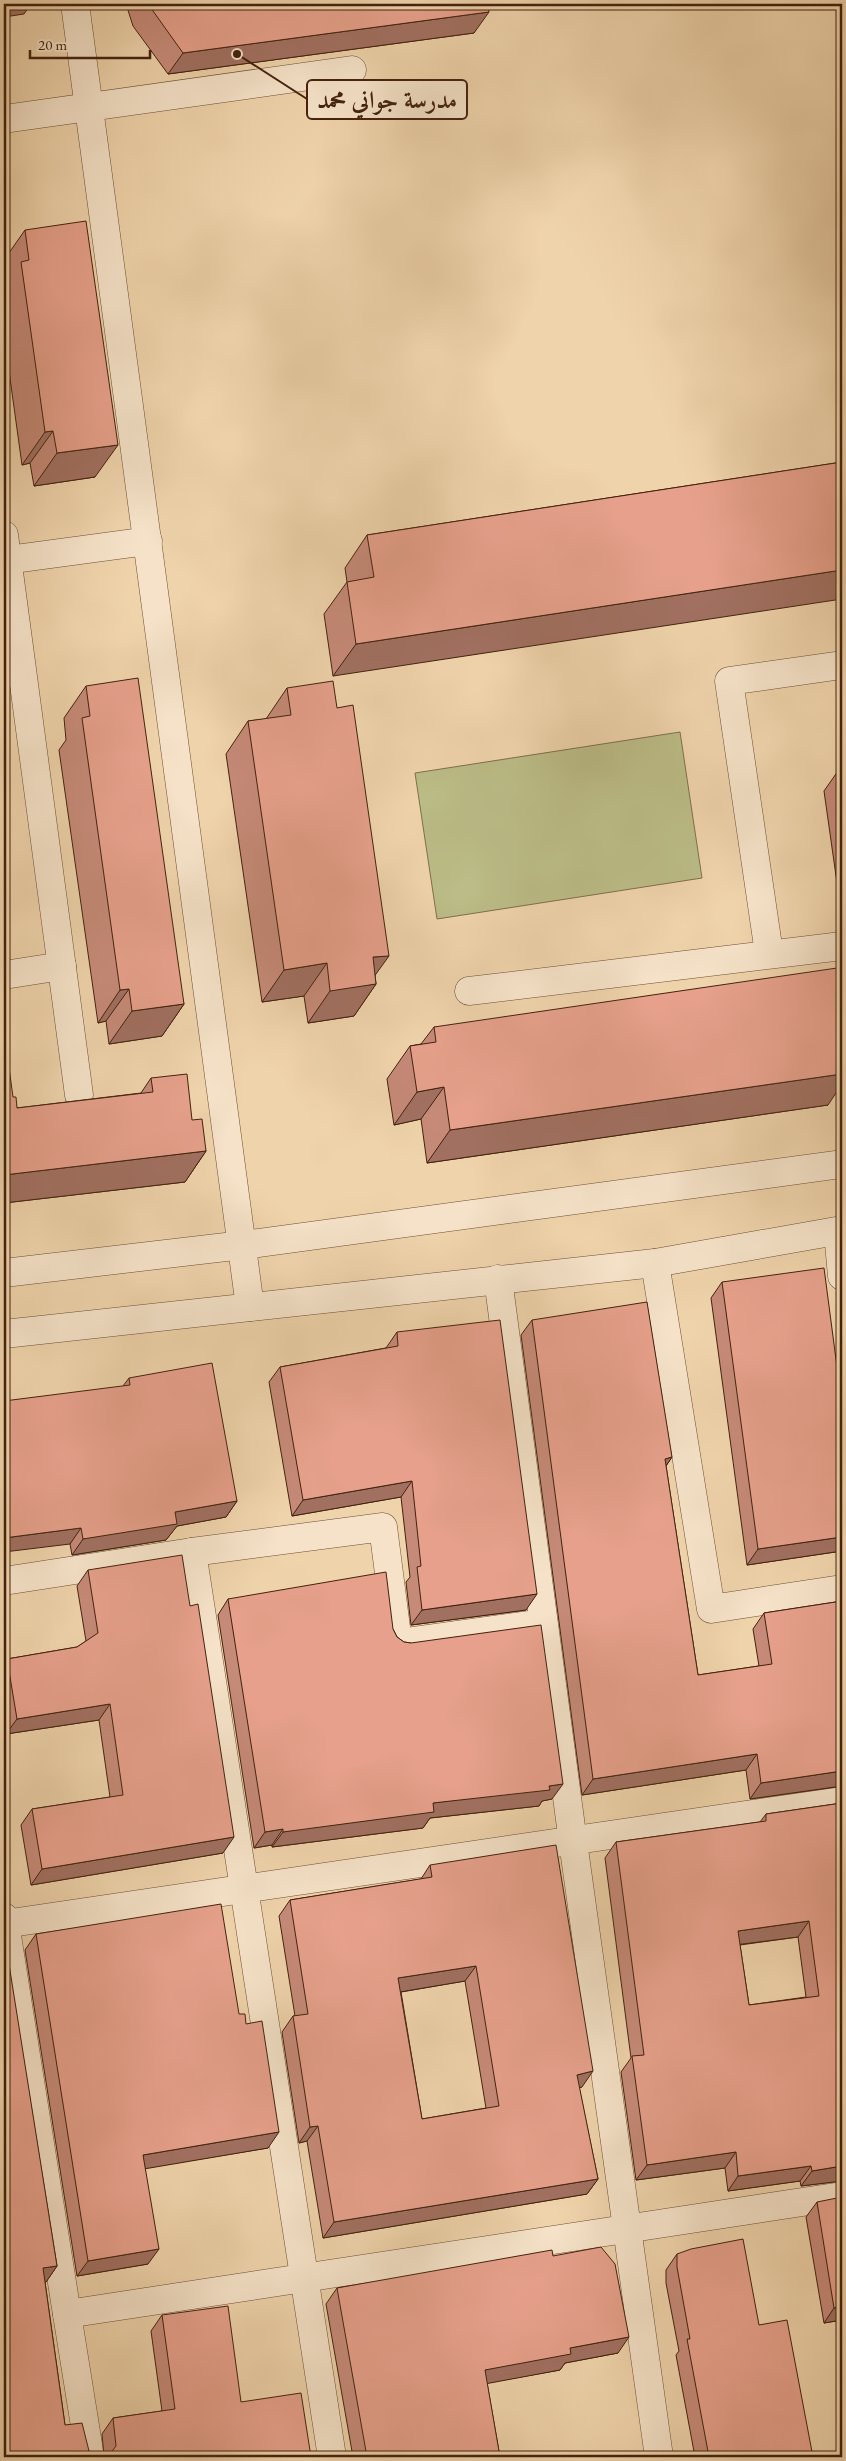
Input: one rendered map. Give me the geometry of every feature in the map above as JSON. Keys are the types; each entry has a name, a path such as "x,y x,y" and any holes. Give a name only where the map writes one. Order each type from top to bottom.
{"street":[{"path":"75,4 250,1307"},
{"path":"4,119 352,70"},
{"path":"79,1095 5,548 148,541"},
{"path":"769,953 729,681 842,665"},
{"path":"469,991 769,953 842,946"},
{"path":"4,975 62,966"},
{"path":"4,1273 243,1246 842,1164"},
{"path":"4,1334 655,1262 840,1231 842,1276"},
{"path":"655,1262 711,1609 842,1589"},
{"path":"498,1279 543,1623 658,2457"},
{"path":"4,1581 192,1552 383,1527 398,1643 543,1623"},
{"path":"192,1552 332,2457"},
{"path":"90,2457 4,1922 573,1842 842,1800"},
{"path":"67,2314 626,2231 842,2196"}],"green space":[{"path":"680,732 702,878 437,919 415,773"}],"building":[{"path":"148,4 488,4 489,12 183,53"},
{"path":"86,221 118,445 57,453 53,431 45,432 21,262 29,260 25,230"},
{"path":"842,462 842,570 356,644 347,582 374,577 367,535"},
{"path":"138,678 184,1004 132,1011 129,989 120,990 82,718 90,716 86,686"},
{"path":"333,681 337,708 353,705 389,956 373,957 376,984 330,991 327,963 284,970 248,721 291,715 287,688"},
{"path":"837,968 839,984 842,984 842,1074 450,1130 444,1087 417,1092 410,1046 436,1042 434,1027"},
{"path":"4,1031 13,1097 16,1097 17,1108 153,1092 151,1078 187,1074 192,1120 202,1119 206,1151 4,1175"},
{"path":"824,1268 842,1405 842,1537 758,1549 722,1282"},
{"path":"647,1302 672,1457 665,1459 698,1675 772,1664 764,1613 842,1601 842,1771 761,1783 757,1754 593,1779 532,1320"},
{"path":"500,1320 537,1594 422,1610 417,1567 421,1566 412,1481 303,1500 280,1367 398,1346 397,1332"},
{"path":"212,1363 237,1501 175,1512 177,1524 83,1539 81,1528 4,1538 4,1401 130,1385 129,1378"},
{"path":"182,1555 190,1606 198,1604 234,1837 42,1869 32,1809 123,1795 110,1704 17,1719 7,1659 77,1647 98,1633 88,1570"},
{"path":"386,1572 393,1629 397,1637 404,1642 411,1643 541,1625 563,1784 549,1786 550,1790 433,1803 434,1812 283,1832 283,1829 265,1832 228,1599"},
{"path":"842,1803 842,2166 812,2171 811,2166 738,2176 736,2152 647,2165 632,2056 644,2055 616,1842 766,1821 766,1814","holes":["809,1921 819,1996 749,2005 738,1931"]},
{"path":"556,1845 593,2071 577,2075 598,2179 334,2222 318,2126 310,2127 293,2016 308,2014 290,1900 432,1877 430,1865","holes":["476,1966 499,2106 422,2119 398,1978"]},
{"path":"221,1904 239,2014 245,2014 246,2024 262,2021 279,2132 143,2155 159,2249 88,2261 36,1934"},
{"path":"4,1939 57,2266 43,2268 65,2425 82,2423 89,2451 95,2456 103,2457 4,2457"},
{"path":"842,2197 842,2306 834,2308 817,2202"},
{"path":"743,2239 759,2325 787,2320 813,2457 709,2457 687,2339 690,2339 677,2267 677,2254 691,2249"},
{"path":"601,2247 615,2264 629,2337 570,2348 571,2354 485,2370 500,2457 367,2457 337,2288 552,2250 553,2256"},
{"path":"228,2306 241,2402 301,2393 311,2457 103,2457 110,2454 116,2446 113,2418 175,2409 162,2315"}],"place":[{"name":"مدرسة جواني محمد","path":"237,54"}]}
